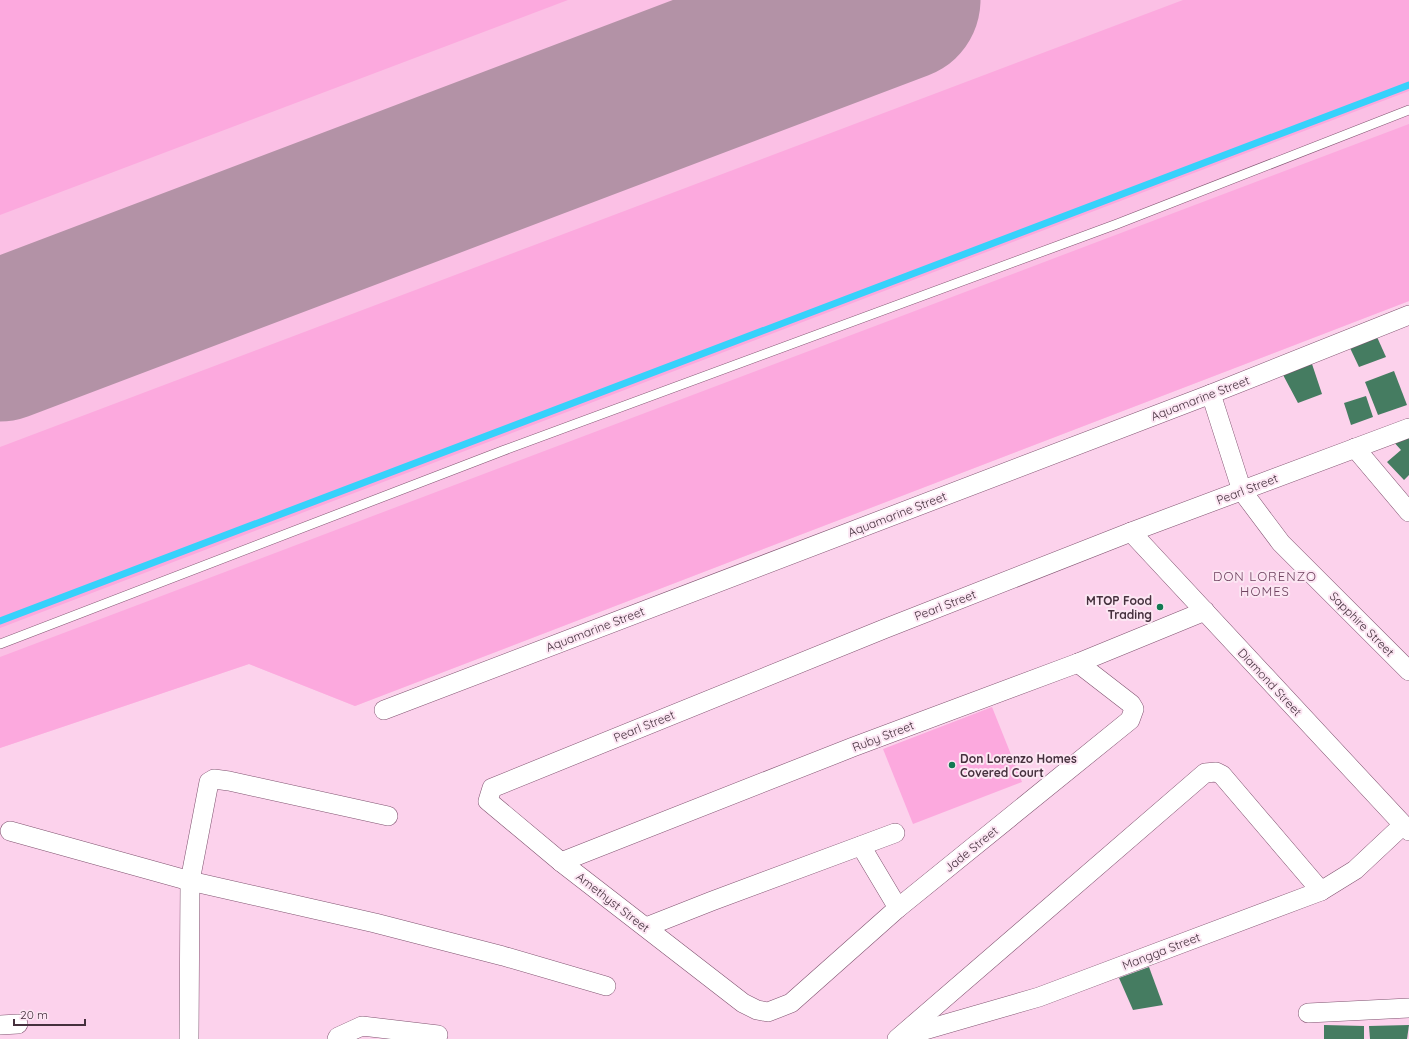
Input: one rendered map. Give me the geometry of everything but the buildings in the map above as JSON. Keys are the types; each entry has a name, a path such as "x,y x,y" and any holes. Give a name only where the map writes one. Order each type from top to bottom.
{"street":[{"name":"Aquamarine Street","path":"384,710 1211,394 1409,314"},
{"name":"Sapphire Street","path":"1211,394 1242,491 1282,543 1409,671"},
{"name":"Pearl Street","path":"489,796 492,788 891,626 1131,532 1409,428"},
{"path":"1355,448 1409,512"},
{"name":"Diamond Street","path":"1131,532 1406,828"},
{"name":"Ruby Street","path":"561,862 853,747 1078,663 1205,611"},
{"name":"Jade Street","path":"743,1003 757,1010 768,1012 791,1003 898,908 1130,720 1134,709 1131,704 1078,663"},
{"path":"898,1038 1205,773 1216,772 1222,775 1321,891"},
{"path":"189,1039 190,880 206,791 209,782 214,779 388,816"},
{"name":"Amethyst Street","path":"489,796 488,801 491,804 561,862 743,1003"},
{"name":"Mangga Street","path":"898,1038 1039,997 1321,891 1355,870 1406,828"},
{"path":"10,831 190,880 375,923 503,956 606,986"},
{"path":"646,927 895,833"},
{"path":"861,846 898,908"},
{"path":"1308,1013 1409,1008"},
{"path":"338,1039 338,1037 362,1026 438,1035"}],"lane":[{"path":"0,644 494,454 1117,224 1409,110"}],"shaded area":[{"path":"0,0 1409,0 1409,301 355,706 249,664 0,748"},
{"path":"0,0 568,0 0,215"},
{"path":"1183,0 1409,0 1409,91 0,628 0,447"},
{"path":"1409,124 1409,301 355,706 249,664 0,748 0,657"},
{"name":"Don Lorenzo Homes Covered Court","path":"992,707 1022,782 913,824 883,749"}],"waterway":[{"path":"0,621 1409,85"}],"runway":[{"path":"0,341 900,0"}],"place":[{"name":"MTOP Food Trading","path":"1160,607"},
{"name":"Don Lorenzo Homes Covered Court","path":"952,765"}],"district":[{"name":"DON LORENZO HOMES","path":"1265,584"}]}
